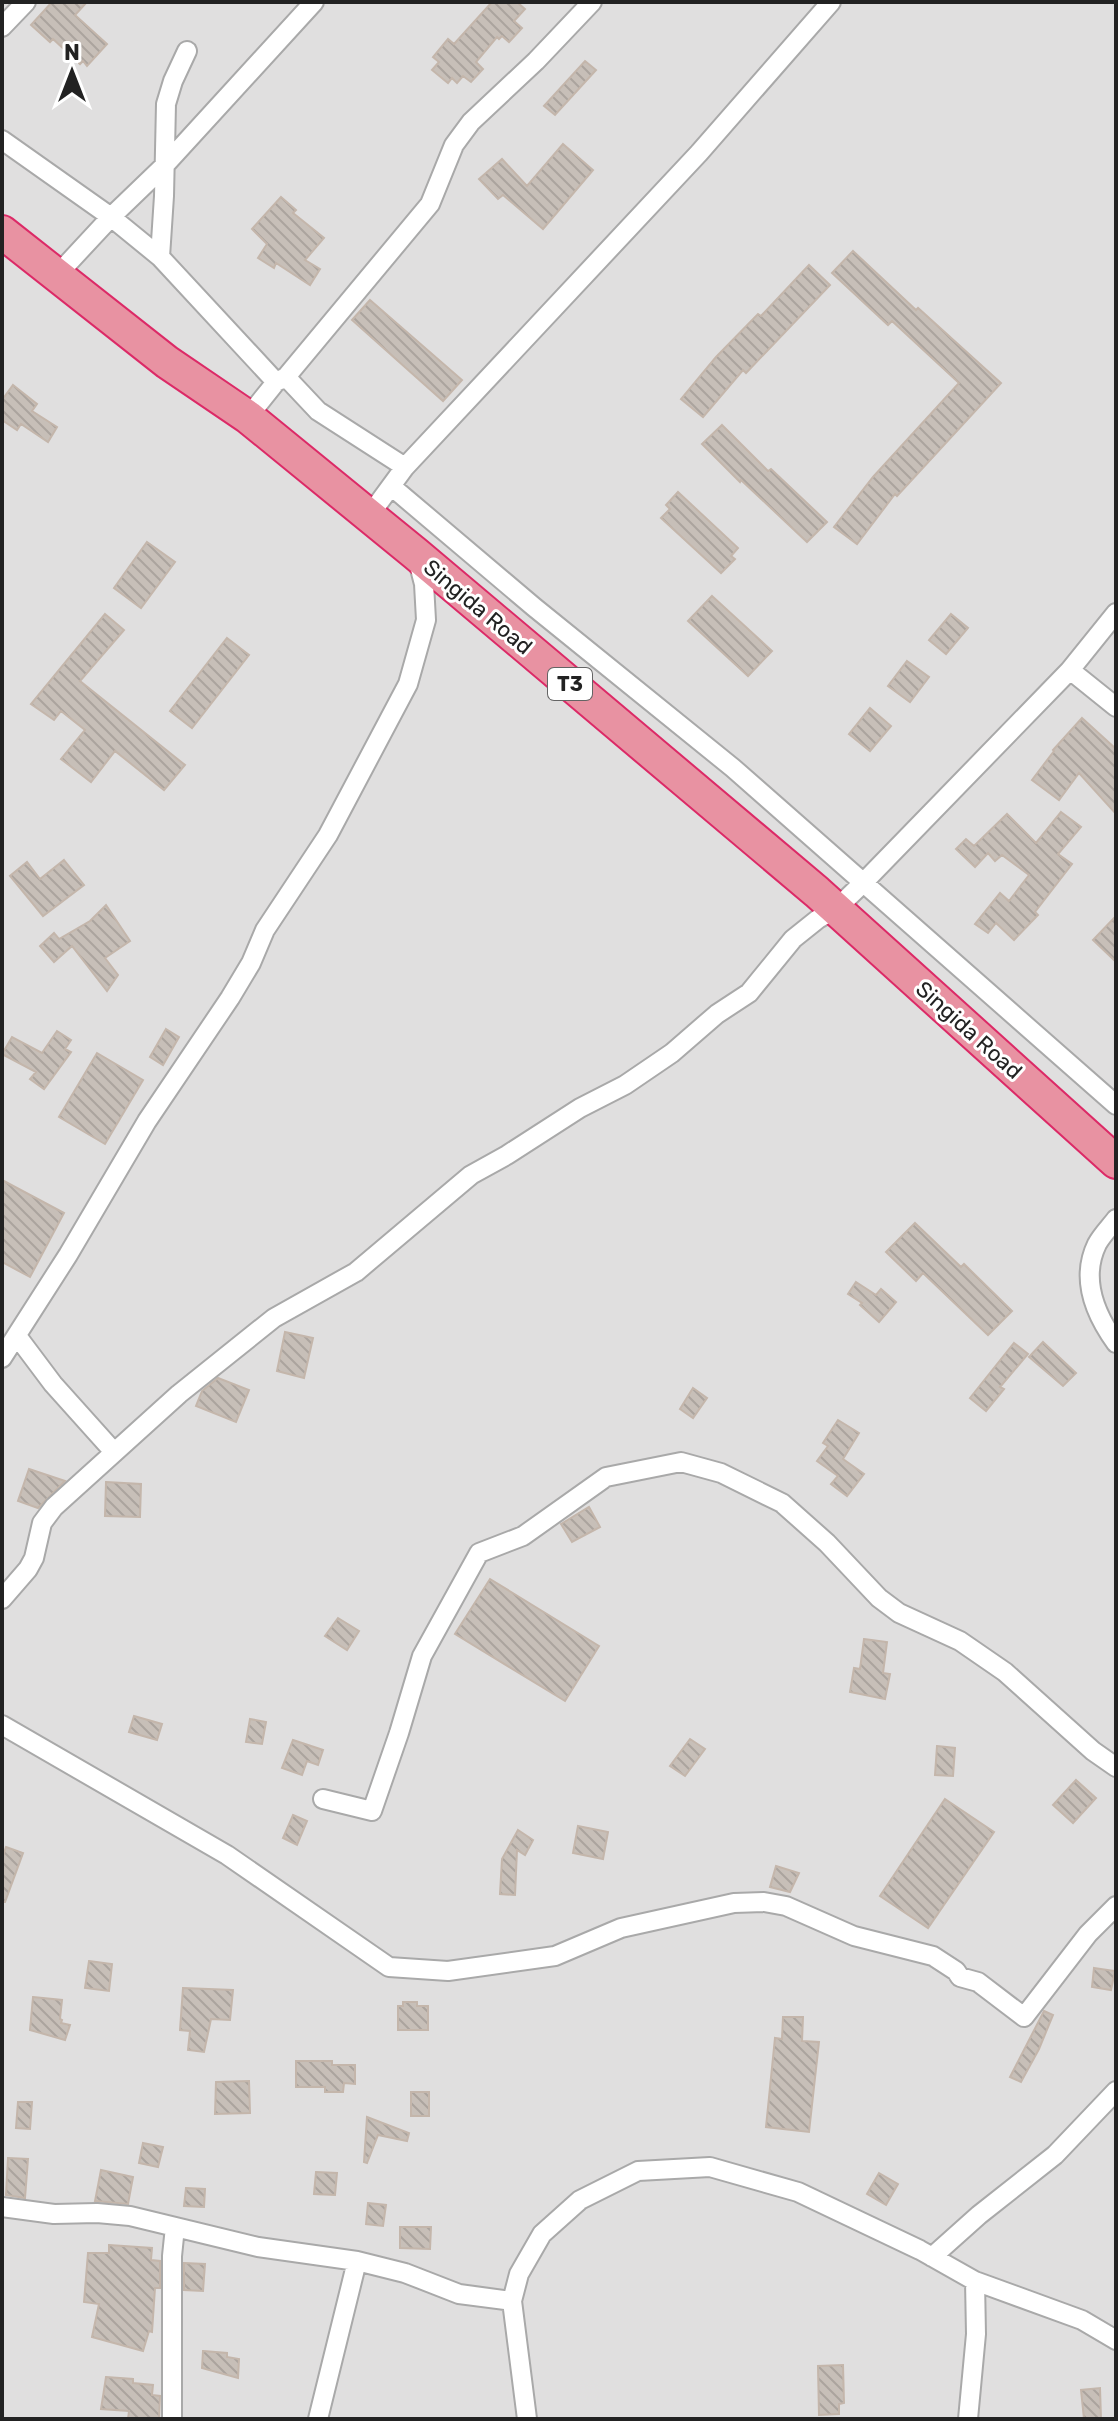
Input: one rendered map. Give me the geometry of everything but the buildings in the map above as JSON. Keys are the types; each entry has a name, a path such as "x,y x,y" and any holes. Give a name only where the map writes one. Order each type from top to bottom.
{"highway":[{"name":"Singida Road","path":"2,232 167,362 248,417 416,554 836,909 1116,1162"}],"street":[{"path":"2,27 26,2"},
{"path":"58,274 164,166 314,2"},
{"path":"248,417 430,204 454,145 471,122 536,61 592,2"},
{"path":"369,516 405,467 699,153 831,2"},
{"path":"160,257 166,104 187,51"},
{"path":"2,140 111,217 160,257 281,379 318,411 405,467"},
{"path":"391,486 733,768 1116,1105"},
{"path":"2,1358 68,1255 147,1121 230,998 251,963 265,930 328,835 408,684 426,620 424,584 416,554"},
{"path":"2,1599 28,1569 34,1558 42,1523 54,1507 179,1394 274,1318 356,1272 471,1175 580,1108 625,1085 749,993 793,939 836,909 863,883 1070,670 1116,613"},
{"path":"1070,670 1116,707"},
{"path":"1116,1219 1098,1244 1089,1271 1091,1297 1116,1343"},
{"path":"17,1336 53,1384 114,1452"},
{"path":"323,1799 372,1811 422,1656 479,1553 523,1536 606,1477 681,1462 721,1473 782,1503 827,1543 879,1598 899,1613 960,1641 1005,1672 1093,1751 1116,1767"},
{"path":"2,1725 227,1855 389,1967 448,1971 555,1956 621,1928 734,1903 764,1902 786,1906 868,1940 933,1956 960,1977 978,1982 1024,2017 1088,1934 1116,1906"},
{"path":"932,2257 1055,2155 1116,2091"},
{"path":"527,2419 512,2301 519,2274 542,2234 580,2200 638,2171 710,2167 798,2192 975,2281 1082,2320 1116,2340"},
{"path":"2,2207 54,2214 130,2216 258,2247 357,2261 405,2273 459,2294 512,2301"},
{"path":"172,2419 172,2256 175,2227"},
{"path":"318,2419 357,2261"},
{"path":"968,2419 976,2334 975,2281"}],"shaded area":[{"path":"2,2 1116,2 1116,2419 2,2419"}]}
